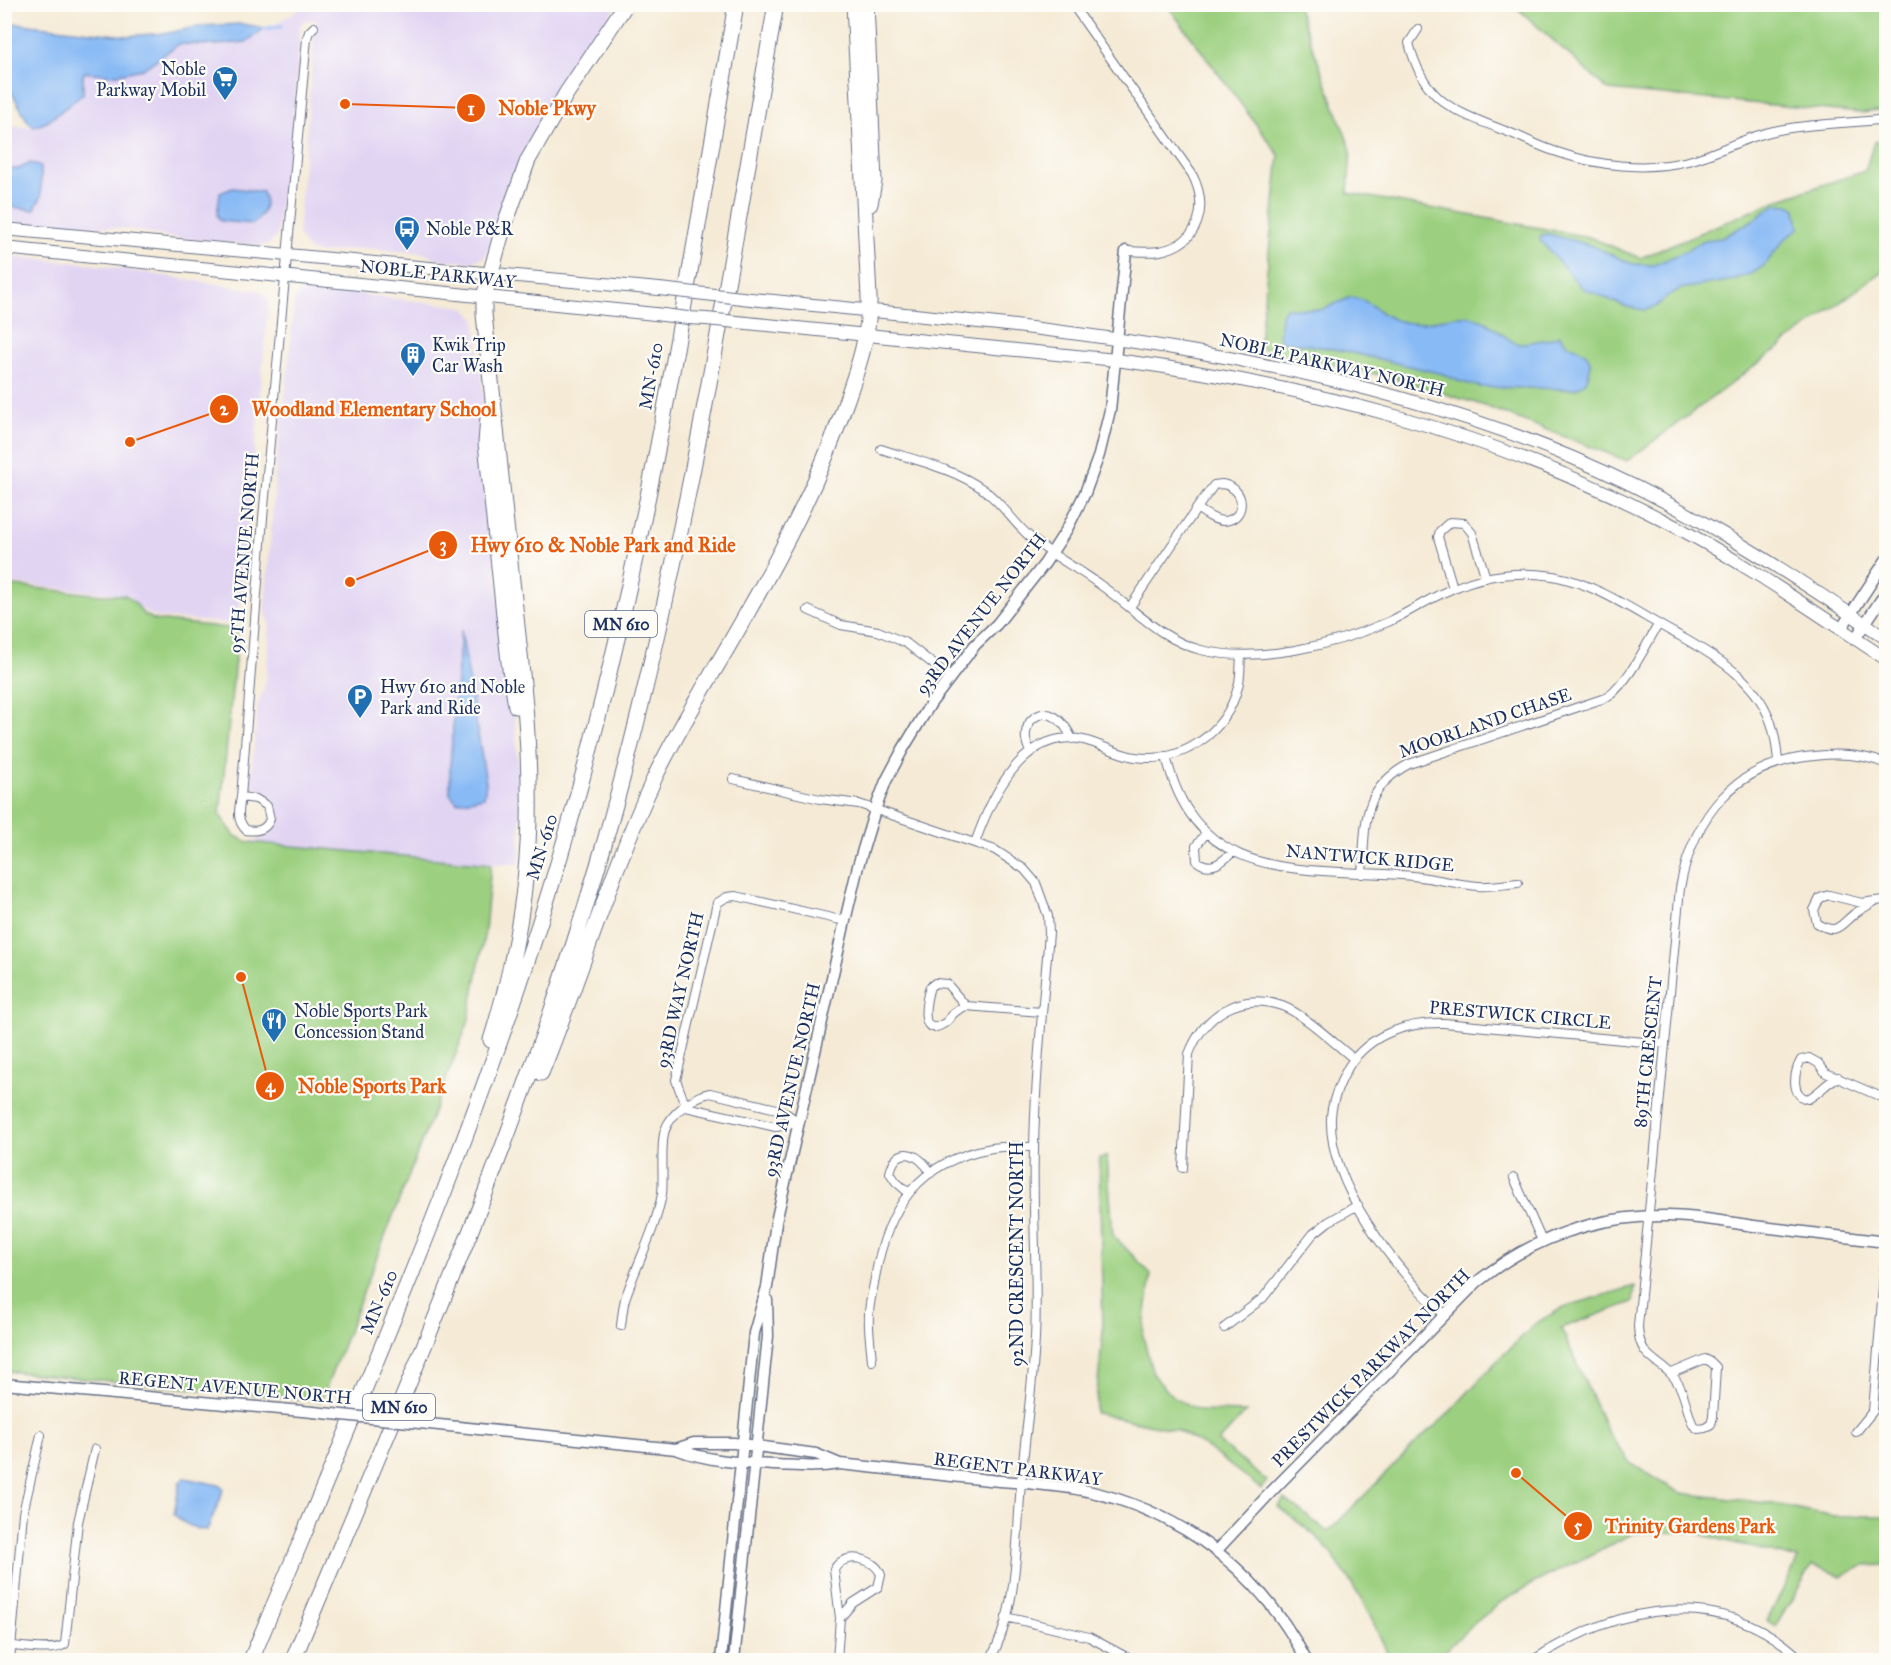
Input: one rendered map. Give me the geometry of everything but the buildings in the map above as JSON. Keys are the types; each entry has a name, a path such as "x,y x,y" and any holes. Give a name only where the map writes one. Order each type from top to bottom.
{"highway":[{"path":"432,1224 495,1027 510,965 520,911 529,819 525,705 484,297 511,203 534,148 566,94 626,4"},
{"name":"MN-610","path":"250,1660 432,1224 492,1065 572,818 622,622 661,436 736,4"},
{"name":"MN 610","path":"293,1660 502,1153 557,996 614,810 651,665 688,502 776,4"},
{"path":"502,1153 535,1085 558,1030 641,807 675,738 746,615 801,513 836,431 867,334 870,310 854,4"},
{"path":"866,4 874,181 866,225"}],"main road":[{"name":"NOBLE PARKWAY","path":"4,229 752,298"},
{"name":"NOBLE PARKWAY","path":"4,249 867,334"},
{"name":"NOBLE PARKWAY NORTH","path":"752,298 997,323 1118,339 1219,356 1366,388 1448,412 1530,441 1612,475 1693,516 1764,557 1887,638"},
{"name":"NOBLE PARKWAY NORTH","path":"867,334 1116,360 1218,375 1341,401 1436,427 1569,476 1662,519 1731,558 1887,659"}],"street":[{"name":"93RD AVENUE NORTH","path":"722,1660 754,1333 767,1287 776,1222 845,921 858,866 876,810 886,781 926,710 975,645 1015,602 1051,554 1067,529 1085,493 1099,455 1110,410 1126,251 1158,251 1172,248 1185,240 1194,229 1200,216 1199,187 1186,164 1072,4"},
{"name":"95TH AVENUE NORTH","path":"241,797 256,798 267,806 270,819 263,829 246,830 238,819 307,38 314,27"},
{"path":"1418,29 1409,43 1411,53 1424,81 1436,97 1452,109 1471,118 1579,159 1635,166 1663,164 1691,160 1771,131 1799,126 1887,119"},
{"path":"881,449 958,477 986,491 1029,536 1051,554 1099,584 1159,630 1198,649 1241,656 1278,652 1352,635 1387,622 1453,588 1486,578 1531,574 1562,579 1600,592 1714,655 1733,670 1763,705 1773,728 1778,761"},
{"path":"1130,607 1197,508 1214,485 1230,485 1237,490 1241,498 1241,507 1237,515 1229,520 1221,521 1197,508"},
{"path":"1453,588 1438,537 1440,531 1450,522 1464,523 1472,533 1486,578"},
{"path":"1841,629 1887,560"},
{"path":"1855,639 1887,592"},
{"path":"808,610 841,625 878,631 906,643 950,677"},
{"name":"MOORLAND CHASE","path":"1362,874 1369,806 1384,780 1409,764 1608,697 1628,676 1658,625"},
{"path":"733,779 820,799 859,804 975,843 992,802 1030,751 1061,739 1072,739 1094,742 1134,757 1150,758 1183,752 1199,743 1225,718 1233,703 1239,685 1241,656"},
{"path":"1030,751 1026,740 1027,727 1041,714 1053,715 1062,720 1072,739"},
{"name":"89TH CRESCENT","path":"1672,1373 1705,1359 1716,1367 1713,1417 1711,1424 1706,1428 1698,1429 1693,1425 1686,1401 1672,1373 1647,1354 1638,1336 1680,888 1684,865 1692,842 1704,820 1719,801 1756,771 1778,761 1830,754 1853,755 1887,764"},
{"name":"NANTWICK RIDGE","path":"1166,756 1176,789 1186,810 1206,833 1233,852 1268,865 1331,873 1401,875 1478,886 1518,883"},
{"path":"1206,833 1196,846 1197,861 1202,865 1216,865 1233,852"},
{"name":"92ND CRESCENT NORTH","path":"975,843 995,850 1024,869 1036,883 1048,916 1049,933 1034,1147 1036,1316 1032,1379 1013,1584 1006,1617 990,1660"},
{"path":"1875,901 1834,929 1825,928 1815,920 1815,906 1824,896 1834,895 1862,903 1875,901 1887,900"},
{"name":"93RD WAY NORTH","path":"686,1107 676,1080 717,903 727,897 736,896 845,921"},
{"path":"966,1006 947,984 935,983 927,993 925,1018 935,1027 942,1025 966,1006 1042,1012"},
{"path":"1183,1168 1189,1054 1195,1038 1219,1013 1250,1002 1284,1007 1354,1059"},
{"name":"PRESTWICK CIRCLE","path":"1444,1314 1429,1302 1384,1249 1358,1205 1336,1157 1331,1117 1338,1087 1354,1059 1384,1034 1423,1022 1665,1044"},
{"path":"1838,1077 1828,1082 1808,1099 1797,1095 1797,1068 1801,1060 1809,1058 1818,1063 1826,1073 1838,1077 1887,1099"},
{"path":"621,1326 625,1300 648,1243 662,1192 664,1130 675,1114 699,1095 710,1093 781,1110 799,1122"},
{"path":"686,1107 776,1127 799,1122"},
{"path":"872,1361 869,1315 878,1261 891,1220 899,1205 931,1173 952,1160 973,1152 994,1148 1034,1147"},
{"path":"909,1193 890,1173 892,1164 897,1159 904,1154 912,1154 925,1162 931,1173"},
{"path":"1514,1178 1542,1241"},
{"path":"1224,1328 1263,1298 1278,1282 1313,1234 1328,1222 1358,1205"},
{"name":"PRESTWICK PARKWAY NORTH","path":"1217,1550 1444,1314 1493,1269 1512,1256 1542,1241 1597,1222 1648,1216 1702,1219 1887,1242"},
{"path":"1856,1432 1873,1412 1887,1251"},
{"name":"93RD AVENUE NORTH","path":"734,1660 768,1336 767,1287"},
{"name":"REGENT AVENUE NORTH","path":"4,1384 313,1412 676,1449 694,1456 754,1464"},
{"path":"10,1660 8,1645 22,1513 41,1435"},
{"name":"REGENT AVENUE NORTH","path":"676,1449 694,1443 756,1445"},
{"name":"REGENT PARKWAY","path":"756,1445 816,1454 840,1464"},
{"path":"8,1645 61,1648 67,1638 78,1522 95,1449"},
{"name":"REGENT PARKWAY","path":"754,1464 815,1468 840,1464 1075,1489 1118,1499 1180,1527 1217,1550 1269,1601 1306,1660"},
{"path":"837,1660 840,1618 834,1578 837,1564 852,1559 867,1560 875,1564 881,1575 878,1587 853,1603 840,1618"},
{"path":"1533,1660 1556,1646 1606,1623 1659,1611 1686,1610 1724,1614 1741,1620 1774,1637 1802,1660"},
{"path":"1006,1617 1089,1637 1132,1660"}],"shaded area":[{"path":"306,5 617,5 545,107 511,181 490,247 484,257 472,262 442,260 422,253 362,248 322,253 310,251 303,243 298,234 316,20 306,20 301,24 287,190 280,202 277,236 269,244 261,246 168,237 129,229 71,224 33,225 5,222 5,127 34,127 47,122 85,72 113,75 160,58 179,44 217,45 246,42"},
{"path":"4,256 83,263 260,291 269,300 238,624 157,617 145,612 128,595 5,583"},
{"path":"314,284 372,296 463,307 475,318 484,400 481,437 503,637 515,720 520,803 520,864 491,864 248,842 262,839 272,833 276,826 277,809 273,799 254,787 251,780 258,704 266,682 270,625 265,608 276,465 286,392 294,299 307,285"}],"green space":[{"path":"1167,5 1297,5 1351,150 1348,193 1589,237 1640,258 1780,199 1865,171 1874,142 1886,140 1886,268 1627,461 1485,406 1389,377 1259,348 1279,155"},
{"path":"1514,5 1886,5 1886,110 1861,113 1608,90"},
{"path":"5,585 102,595 125,595 137,605 143,614 155,620 238,629 220,815 235,836 248,842 491,864 485,931 468,1023 321,1401 5,1371"},
{"path":"1107,1157 1113,1235 1151,1274 1143,1336 1153,1375 1174,1398 1201,1411 1246,1412 1218,1442 1267,1481 1261,1489 1206,1447 1176,1430 1095,1413 1103,1332 1099,1158"},
{"path":"1635,1286 1633,1302 1561,1328 1607,1431 1630,1463 1680,1493 1774,1504 1834,1516 1886,1516 1886,1565 1863,1566 1842,1576 1812,1565 1776,1626 1767,1621 1798,1559 1691,1532 1634,1533 1532,1584 1500,1603 1470,1627 1441,1655 1430,1660 1390,1660 1362,1601 1335,1559 1315,1535 1278,1507 1285,1499 1328,1532 1421,1438 1446,1416 1536,1323 1564,1307"}],"water":[{"path":"4,22 126,36 168,33 202,26 242,24 265,28 246,42 217,45 179,44 143,69 113,75 85,72 83,94 47,122 34,127 28,122 5,80"},
{"path":"30,163 41,167 41,197 34,210 5,206 6,168 19,169"},
{"path":"233,188 262,192 265,201 264,209 253,224 221,221 217,215 220,193"},
{"path":"1776,204 1789,205 1796,209 1799,228 1784,240 1765,265 1753,273 1733,280 1680,289 1655,307 1645,310 1627,307 1582,288 1540,240 1541,235 1549,234 1593,246 1632,264 1654,265 1704,240 1722,238"},
{"path":"1351,297 1364,301 1390,318 1407,323 1427,322 1454,316 1474,317 1486,322 1518,344 1550,339 1560,335 1563,341 1588,357 1590,363 1587,379 1584,384 1573,389 1481,387 1443,374 1340,350 1282,341 1279,338 1281,316 1286,308 1321,310"},
{"path":"461,630 486,783 484,797 457,802 450,794 450,766"},
{"path":"184,1478 219,1485 223,1489 207,1530 189,1525 174,1514 180,1482"}],"waterway":[{"path":"263,29 282,26"}],"place":[{"name":"Noble Parkway Mobil","path":"225,102"},
{"name":"Noble Pkwy","path":"345,104"},
{"name":"Noble P&R","path":"407,252"},
{"name":"Kwik Trip Car Wash","path":"413,378"},
{"name":"Woodland Elementary School","path":"130,442"},
{"name":"Hwy 610 & Noble Park and Ride","path":"350,582"},
{"name":"Hwy 610 and Noble Park and Ride","path":"360,720"},
{"name":"Noble Sports Park","path":"241,977"},
{"name":"Noble Sports Park Concession Stand","path":"274,1044"},
{"name":"Trinity Gardens Park","path":"1516,1473"}]}
